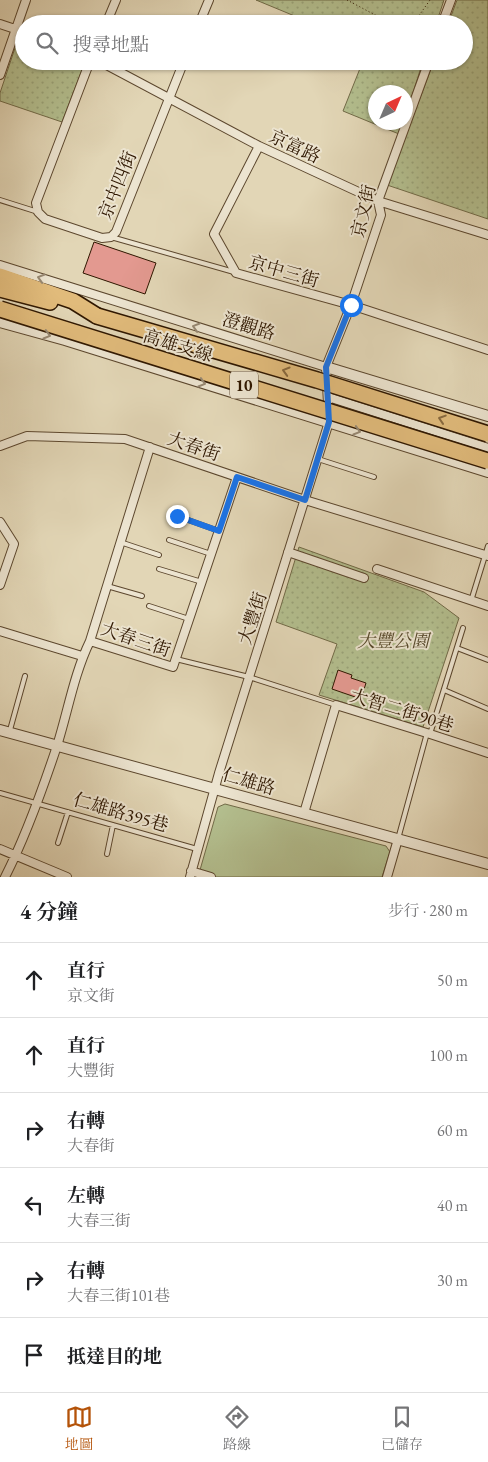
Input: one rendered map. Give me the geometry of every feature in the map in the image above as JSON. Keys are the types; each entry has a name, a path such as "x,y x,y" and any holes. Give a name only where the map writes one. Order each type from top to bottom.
{"highway":[{"path":"0,276 73,301 97,316"},
{"name":"高雄支線","path":"0,289 317,380 488,434"},
{"name":"高雄支線","path":"0,309 488,461"}],"street":[{"path":"20,15 26,0"},
{"path":"110,15 116,0"},
{"path":"203,15 210,0"},
{"path":"445,15 450,0"},
{"path":"0,24 15,29 0,75"},
{"path":"38,212 36,203 87,70"},
{"name":"京富路","path":"116,70 259,146 378,201 488,235"},
{"name":"京中四街","path":"38,212 45,219 102,238 111,237 116,232 180,70"},
{"name":"京文街","path":"326,367 351,305 380,215 378,201 426,70"},
{"name":"京中三街","path":"259,146 214,234 236,273 351,305 488,350"},
{"name":"澄觀路","path":"0,265 488,416"},
{"path":"0,322 65,340 488,472"},
{"name":"大豐街","path":"191,874 249,676 329,422 326,367"},
{"path":"328,397 488,448"},
{"name":"大春街","path":"0,446 27,436 125,439 305,500 487,555"},
{"name":"大春三街","path":"150,447 90,641 173,667 237,477"},
{"path":"0,522 14,544 0,585"},
{"path":"288,552 364,578"},
{"path":"377,569 488,606"},
{"path":"0,630 82,656"},
{"path":"5,877 16,856 37,803 57,746 82,656 90,641"},
{"path":"304,814 336,706"},
{"name":"大智二街90巷","path":"336,706 429,733 488,753"},
{"name":"仁雄路","path":"4,731 488,864"},
{"path":"387,877 398,839"},
{"path":"0,849 68,877"},
{"path":"191,874 211,877"}],"lane":[{"path":"0,200 38,212"},
{"path":"111,237 236,273"},
{"path":"318,459 374,477"},
{"path":"177,516 219,531"},
{"path":"169,540 211,554"},
{"path":"120,542 158,555"},
{"path":"471,601 487,555 488,546"},
{"path":"159,569 202,582"},
{"path":"107,586 142,596"},
{"path":"149,606 189,619"},
{"path":"398,839 429,733 463,628"},
{"path":"457,648 488,660"},
{"path":"176,659 249,676 336,706"},
{"path":"4,731 26,676"},
{"path":"444,690 488,709"},
{"name":"仁雄路395巷","path":"0,793 198,849"},
{"path":"58,843 68,812"},
{"path":"107,854 113,825"}],"path":[{"path":"347,0 375,15"},
{"path":"419,15 430,0"}],"green space":[{"path":"256,0 444,0 439,15 292,15"},
{"path":"457,0 488,0 488,219 387,185 408,130 413,130 413,116 431,70 473,70 473,15 451,15"},
{"path":"15,48 15,70 82,70 62,122 0,101 0,93"},
{"path":"359,70 420,70 413,93 413,85 368,85 368,121 343,111"},
{"path":"389,130 400,130 399,134"},
{"name":"大豐公園","path":"299,547 424,592 459,618 423,727 319,695 337,644 276,622"},
{"path":"225,804 386,846 390,852 382,877 198,877 218,807"}],"building":[{"path":"94,242 156,263 145,294 83,273"},
{"path":"338,670 352,675 351,678 366,683 361,699 332,689"}],"route":[{"path":"177,516 219,531 237,477 305,500 329,422 326,367 351,305"}]}
